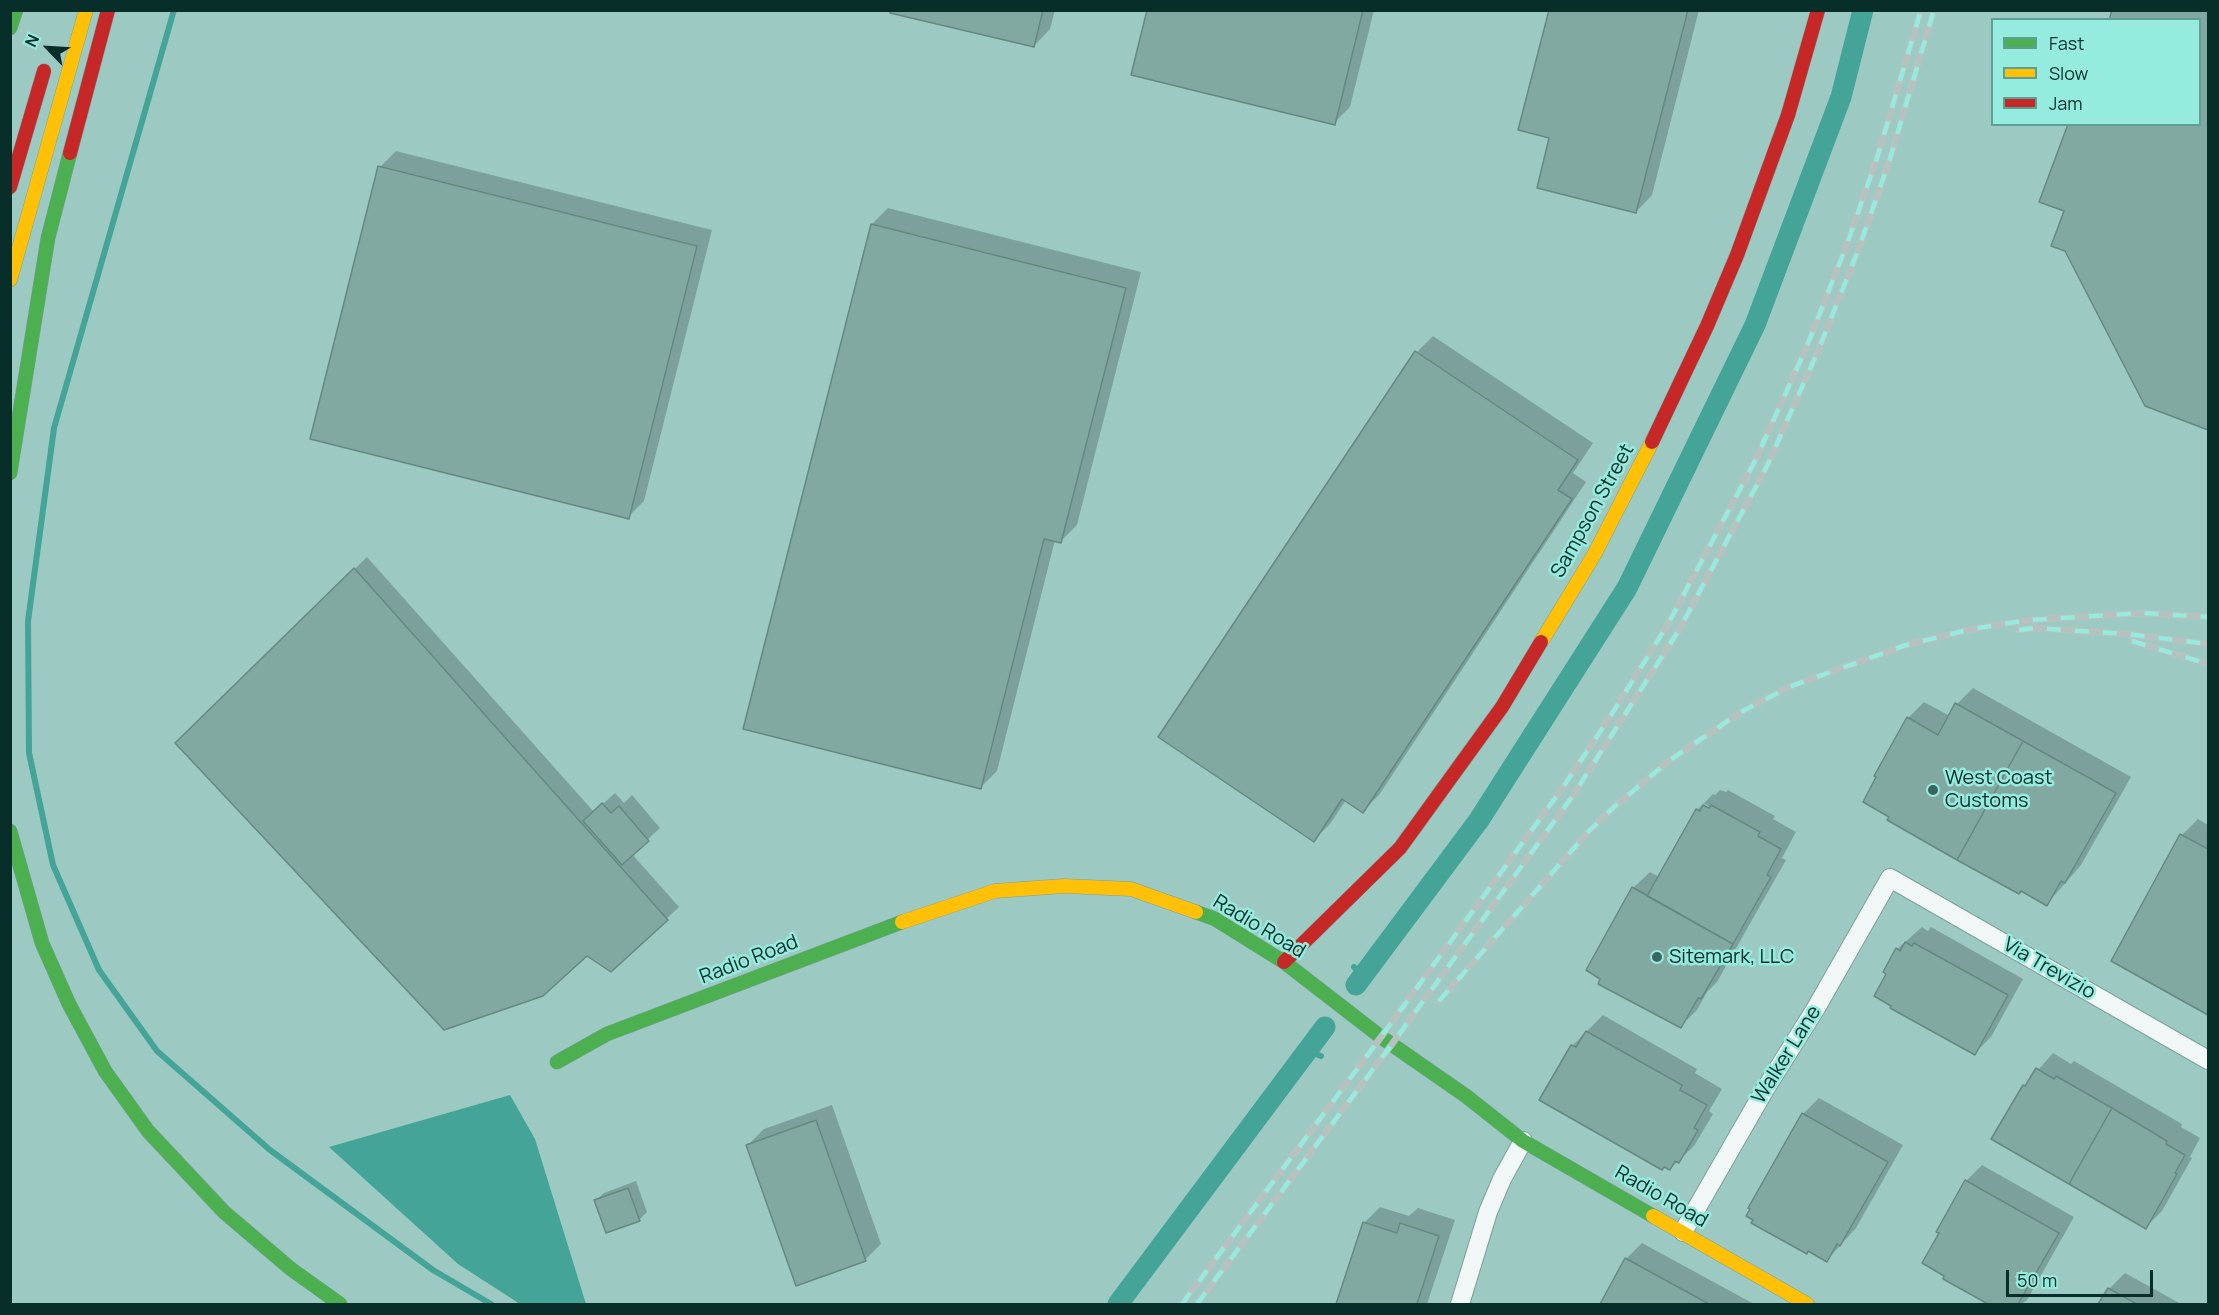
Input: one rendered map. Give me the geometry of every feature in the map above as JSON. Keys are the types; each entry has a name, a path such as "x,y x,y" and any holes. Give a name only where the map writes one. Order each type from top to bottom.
{"main road":[{"path":"10,28 16,10"},
{"path":"10,280 86,10"},
{"path":"10,472 48,238 108,10"},
{"name":"Sampson Street","path":"1284,962 1400,848 1502,706 1594,555 1639,471 1733,265 1788,115 1818,10"},
{"path":"10,187 50,54"},
{"path":"10,831 42,944 69,1004 105,1071 141,1123 224,1212 291,1269 340,1305"},
{"name":"Radio Road","path":"557,1062 618,1030 903,922 995,891 1064,886 1131,889 1215,919 1284,962 1354,1016 1466,1096 1523,1141 1807,1305"}],"street":[{"name":"Via Trevizio","path":"1890,878 2208,1060"},
{"name":"Walker Lane","path":"1683,1232 1890,878"},
{"path":"1460,1305 1488,1212 1502,1179 1523,1141"}],"shaded area":[{"path":"510,1095 535,1139 586,1304 520,1304 458,1264 329,1147"}],"building":[{"path":"890,10 1043,10 1034,47 890,13"},
{"path":"1147,10 1363,10 1335,125 1131,75"},
{"path":"1549,10 1688,10 1636,213 1537,188 1549,138 1518,130"},
{"path":"2112,10 2208,10 2208,430 2145,406 2065,251 2051,246 2064,211 2039,202 2067,126 2201,126 2201,18 2110,18"},
{"path":"378,166 697,246 629,519 310,439"},
{"path":"871,224 1126,288 1061,543 1044,539 981,789 743,729"},
{"path":"1415,351 1578,460 1558,490 1572,499 1363,813 1342,799 1314,842 1158,737"},
{"path":"354,568 668,920 611,972 587,956 543,996 444,1030 175,743"},
{"name":"West Coast Customs","path":"1955,703 2023,741 1957,860 1887,820 1889,817 1863,802 1876,777 1874,776 1907,717 1938,735"},
{"path":"2023,741 2116,793 2065,883 2061,881 2047,906 2021,891 2019,894 1957,860"},
{"path":"602,803 611,813 619,806 649,841 622,865 583,821"},
{"path":"1703,805 1709,808 1711,805 1760,832 1758,836 1781,849 1767,875 1771,877 1733,944 1647,896 1696,809 1700,811"},
{"path":"2180,834 2208,849 2208,1015 2111,961"},
{"path":"1632,887 1733,944 1681,1028 1598,984 1600,979 1586,970"},
{"path":"1905,942 1912,946 1914,943 2008,995 1975,1055 1890,1008 1891,1006 1874,996 1886,974 1883,972 1896,948 1900,951"},
{"path":"1586,1031 1682,1085 1680,1090 1707,1105 1694,1128 1698,1130 1679,1163 1675,1161 1670,1170 1664,1167 1662,1170 1539,1100 1571,1045 1576,1047"},
{"path":"2036,1068 2054,1079 2056,1076 2112,1108 2069,1184 1991,1139 2023,1085 2025,1086"},
{"path":"2112,1108 2167,1141 2166,1144 2185,1155 2146,1229 2069,1184"},
{"path":"1802,1113 1888,1162 1840,1246 1837,1244 1827,1262 1808,1251 1807,1254 1751,1223 1753,1220 1746,1216 1750,1209 1748,1208"},
{"path":"816,1120 866,1261 796,1286 746,1145"},
{"path":"1965,1180 2059,1233 2018,1304 1988,1304 1943,1279 1944,1276 1922,1263 1939,1233 1936,1232"},
{"path":"628,1188 640,1221 606,1233 594,1200"},
{"path":"1363,1222 1397,1233 1400,1223 1439,1236 1417,1304 1336,1304"},
{"path":"1625,1258 1709,1304 1600,1304"},
{"path":"2108,1288 2137,1304 2098,1304"}],"waterway":[{"path":"174,10 54,428 28,621 29,753 53,865 99,970 157,1051 270,1150 433,1270 491,1304"},
{"path":"1356,985 1479,820 1627,588 1755,325 1841,97 1863,10"},
{"path":"1722,379 1728,381"},
{"path":"1354,967 1363,976"},
{"path":"1118,1304 1325,1027"},
{"path":"1313,1053 1321,1056"}],"railway":[{"path":"1182,1304 1561,790 1668,624 1755,461 1807,346 1847,244 1877,158 1921,10"},
{"path":"1197,1304 1392,1044 1572,797 1679,630 1767,466 1818,351 1859,248 1889,162 1934,10"},
{"path":"1439,1001 1589,831 1614,807 1670,760 1741,712 1789,687 1906,645 1972,629 2029,620 2143,613 2208,617"},
{"path":"2019,630 2034,628 2127,634 2208,644"},
{"path":"2132,641 2208,664"}],"traffic: fast":[{"path":"10,28 16,10"},
{"path":"10,473 48,238 70,153"},
{"path":"10,831 42,943 69,1004 105,1071 148,1131 224,1212 291,1269 340,1304"},
{"path":"1196,912 1215,919 1284,962 1381,1037 1466,1096 1523,1141 1653,1216"},
{"path":"557,1062 607,1034 902,922"}],"traffic: slow":[{"path":"10,280 86,10"},
{"path":"1541,642 1594,555 1652,442"},
{"path":"902,922 995,891 1064,886 1131,889 1196,912"},
{"path":"1653,1216 1807,1304"}],"traffic: jam":[{"path":"70,153 108,10"},
{"path":"1652,442 1707,326 1737,255 1788,115 1818,10"},
{"path":"10,187 44,71"},
{"path":"1284,962 1400,848 1502,707 1541,642"}],"place":[{"name":"West Coast Customs","path":"1933,790"},
{"name":"Sitemark, LLC","path":"1657,957"}]}
